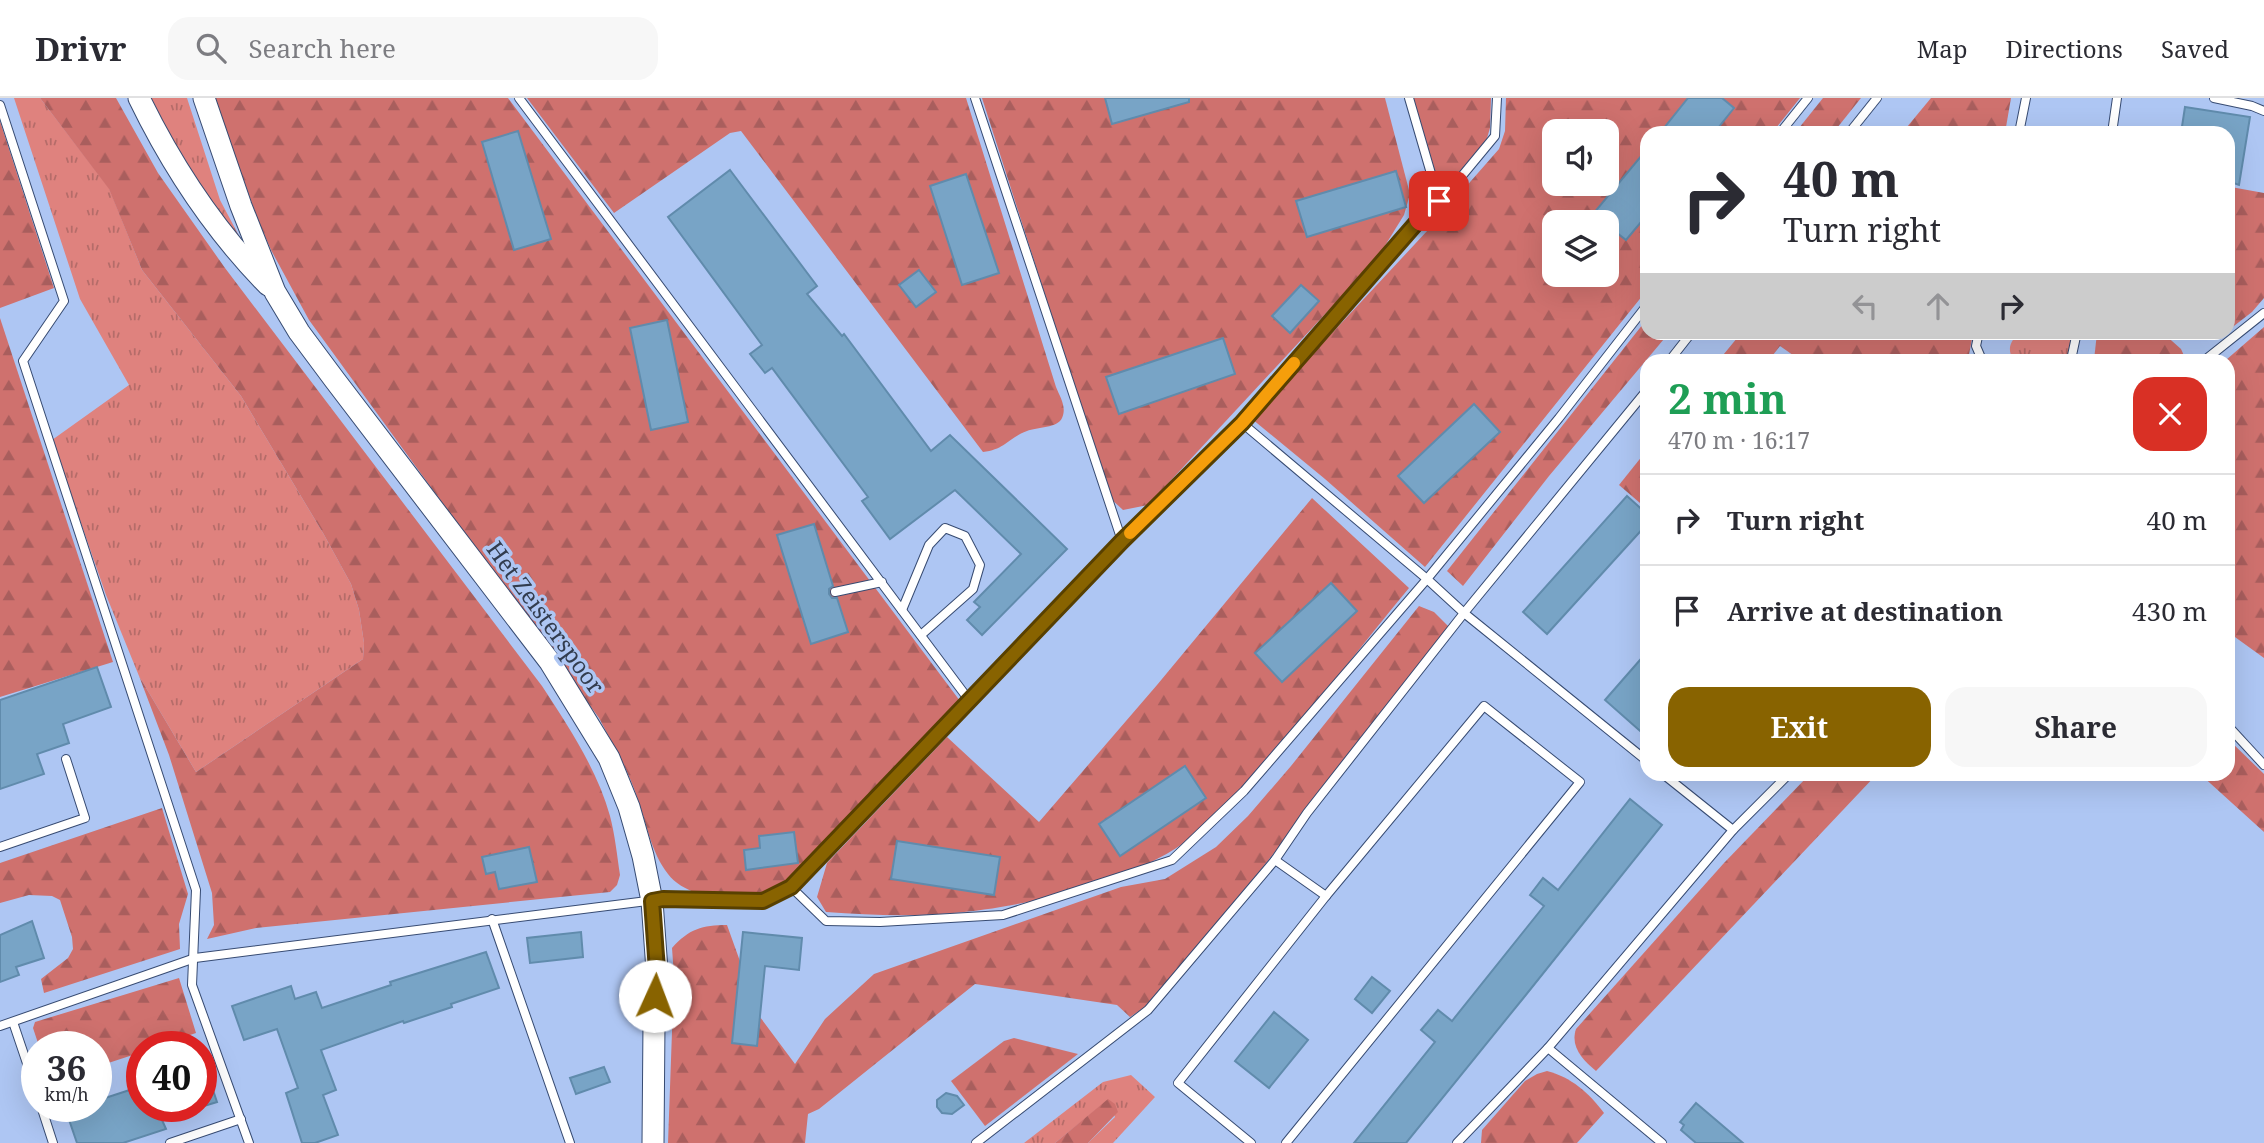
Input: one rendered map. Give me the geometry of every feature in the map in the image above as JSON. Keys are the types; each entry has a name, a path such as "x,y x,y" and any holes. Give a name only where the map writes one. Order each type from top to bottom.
{"street":[{"name":"Het Zeisterspoor","path":"139,98 160,141 199,200 240,257 275,292"},
{"name":"Het Zeisterspoor","path":"204,98 241,206 275,292 299,332 550,662 609,758 629,807 652,901 657,970 653,1143"},
{"name":"Het Zeisterspoor","path":"638,1143 654,1023"}],"lane":[{"path":"519,98 969,700"},
{"path":"975,98 1122,541"},
{"path":"1409,98 1439,201"},
{"path":"0,1026 195,958 663,899 763,901 791,887 1122,541 1242,423 1495,136 1497,98"},
{"path":"1786,126 1808,98"},
{"path":"1855,126 1877,98"},
{"path":"2020,126 2026,98"},
{"path":"2113,126 2117,98"},
{"path":"2214,98 2264,111"},
{"path":"0,105 64,301 23,361 196,890 192,985 249,1143"},
{"path":"2235,336 2264,313"},
{"path":"791,887 826,921 880,922 1003,915 1172,860 1244,791 1427,579 1640,314"},
{"path":"1675,354 1686,340"},
{"path":"2213,354 2230,340"},
{"path":"976,1143 1148,1010 1275,860 1307,813 1464,613 1640,399"},
{"path":"1242,423 1464,613 1640,755"},
{"path":"902,610 929,545 945,528 965,536 980,565 973,589 921,635"},
{"path":"835,592 881,583"},
{"path":"1251,1143 1178,1083 1326,896 1484,706 1580,782 1286,1143"},
{"path":"2235,734 2264,765"},
{"path":"0,848 85,818 66,759"},
{"path":"1672,781 1733,830"},
{"path":"1457,1143 1548,1048 1733,830 1782,781"},
{"path":"1275,860 1326,896"},
{"path":"492,919 569,1143"},
{"path":"13,1021 21,1045"},
{"path":"1548,1048 1662,1143"},
{"path":"170,1143 241,1119"},
{"path":"46,1122 53,1143"}],"green space":[{"path":"14,98 40,98 109,188 142,270 241,396 323,533 351,584 359,610 364,643 363,659 196,772 139,676 106,595 52,440 129,385 80,299"},
{"path":"40,98 116,98 158,173 225,268 542,686 581,748 598,781 610,816 620,875 617,885 610,892 256,928 207,939 214,925 212,893 169,755 139,676 196,772 363,659 364,643 359,610 351,584 323,533 241,396 142,270 109,189"},
{"path":"148,98 187,98 220,200 246,249 197,180"},
{"path":"214,98 508,98 960,701 790,880 758,897 746,900 715,898 683,887 674,881 662,866 653,848 630,779 599,718 309,320 258,220"},
{"path":"527,98 966,98 1062,402 1062,418 1056,424 1027,431 1002,446 983,452 741,131 730,133 614,213"},
{"path":"982,98 1385,98 1410,194 1404,215 1378,257 1148,505 1123,510 1110,498"},
{"path":"1405,98 1491,98 1490,128 1485,145 1454,178 1427,176"},
{"path":"1506,98 1800,98 1778,126 1640,126 1640,299 1425,567 1252,419 1428,230 1499,149 1505,131"},
{"path":"1823,98 1861,98 1839,126 1801,126"},
{"path":"1931,98 2011,98 2006,126 1908,126"},
{"path":"0,121 54,288 0,308"},
{"path":"2235,188 2264,193 2264,298 2235,325"},
{"path":"0,318 113,662 0,697"},
{"path":"2264,327 2264,658 2235,637 2233,354"},
{"path":"1640,328 1640,340 1663,340 1651,354 1640,354 1640,368 1549,476 1463,586 1447,571"},
{"path":"1735,340 1972,340 1969,354 1791,354 1780,346 1774,354 1724,354"},
{"path":"2012,340 2072,340 2071,354 2011,354"},
{"path":"2096,340 2171,340 2183,354 2095,354"},
{"path":"1640,459 1640,503 1619,485"},
{"path":"1312,498 1409,588 1291,733 1201,830 1142,867 1079,890 1046,898 982,910 937,914 826,912 817,897 827,863 947,737 1039,822"},
{"path":"1419,606 1434,612 1451,629 1169,986 1145,1007 1130,1017 1117,1005 975,984 819,1109 808,1114 805,1143 668,1143 674,976 672,948 684,936 703,927 727,925 760,1017 795,1064 825,1019 874,974 1121,887 1165,879 1216,847 1248,816 1291,766"},
{"path":"2235,746 2264,774 2264,832 2208,781 2235,781"},
{"path":"1803,781 1870,781 1596,1071 1582,1058 1576,1047 1576,1029 1724,863"},
{"path":"162,808 188,894 179,924 180,949 44,993 41,979 68,958 73,949 72,937 60,900 52,896 29,895 0,903 0,863"},
{"path":"179,978 195,1031 126,1031 126,1057 112,1062 112,1031 34,1031 35,1022"},
{"path":"1014,1038 1078,1054 985,1126 951,1081 1004,1041"},
{"path":"1547,1071 1564,1077 1579,1087 1604,1113 1577,1143 1481,1143 1482,1130 1525,1081"},
{"path":"1131,1075 1155,1097 1113,1143 1088,1143 1115,1117 1108,1100 1055,1143 1024,1143 1103,1082"},
{"path":"1108,1099 1115,1104 1118,1112 1088,1143 1055,1143"}],"building":[{"path":"1105,98 1189,98 1189,102 1112,124"},
{"path":"1688,98 1722,98 1734,108 1720,126 1666,126"},
{"path":"2185,107 2250,117 2239,185 2235,184 2235,126 2182,126"},
{"path":"518,131 551,239 514,250 482,142"},
{"path":"1640,157 1640,223 1626,240 1619,234 1619,210 1596,210 1608,196 1619,196 1619,183"},
{"path":"730,170 817,286 807,294 842,336 844,334 931,451 950,435 1067,549 982,635 967,620 980,607 974,602 1021,554 955,490 890,539 862,501 868,497 772,368 765,373 750,354 762,345 668,217"},
{"path":"1396,171 1406,207 1307,237 1296,201"},
{"path":"966,174 999,273 962,285 930,186"},
{"path":"919,270 936,292 916,307 899,285"},
{"path":"1301,285 1319,301 1290,333 1272,316"},
{"path":"667,320 688,422 651,430 630,328"},
{"path":"1223,338 1235,374 1119,414 1106,377"},
{"path":"1474,404 1500,432 1424,503 1398,476"},
{"path":"1627,496 1640,508 1640,532 1547,634 1523,612"},
{"path":"814,524 833,586 829,589 829,594 832,598 837,598 848,632 811,644 777,535"},
{"path":"1331,583 1357,611 1282,682 1255,653"},
{"path":"1640,660 1640,731 1605,700"},
{"path":"97,667 111,707 63,724 69,743 37,754 44,774 0,789 0,700"},
{"path":"1185,766 1206,798 1120,856 1099,824"},
{"path":"1630,799 1662,825 1525,996 1406,1143 1354,1143 1435,1042 1421,1030 1438,1010 1452,1021 1544,906 1530,895 1543,878 1558,890"},
{"path":"794,832 798,863 746,870 744,850 760,848 759,836"},
{"path":"897,841 1000,857 994,895 891,879"},
{"path":"529,847 537,882 499,889 495,872 486,874 482,857"},
{"path":"32,921 44,958 16,967 19,975 0,982 0,935"},
{"path":"581,932 583,957 530,963 527,938"},
{"path":"743,932 802,938 799,970 765,966 757,1046 732,1043"},
{"path":"486,952 499,988 451,1004 452,1007 321,1050 336,1090 323,1095 338,1135 315,1143 302,1143 286,1093 298,1088 277,1029 244,1040 232,1006 291,986 295,999 316,992 322,1008 391,985 390,982"},
{"path":"1372,977 1390,991 1372,1013 1355,999"},
{"path":"1274,1012 1308,1040 1269,1088 1235,1061"},
{"path":"604,1067 610,1082 576,1094 570,1078"},
{"path":"126,1091 126,1122 163,1122 166,1129 123,1143 77,1143 70,1122 112,1122 112,1096"},
{"path":"946,1093 957,1096 964,1105 952,1114 942,1113 937,1107 937,1100"},
{"path":"1696,1103 1743,1143 1696,1143 1681,1130 1684,1125 1680,1122"}],"slow traffic":[{"path":"1130,533 1242,423 1294,363"}],"route":[{"path":"655,996 656,935 652,901 763,901 791,887 1122,541 1242,423 1425,213 1439,201"}]}
